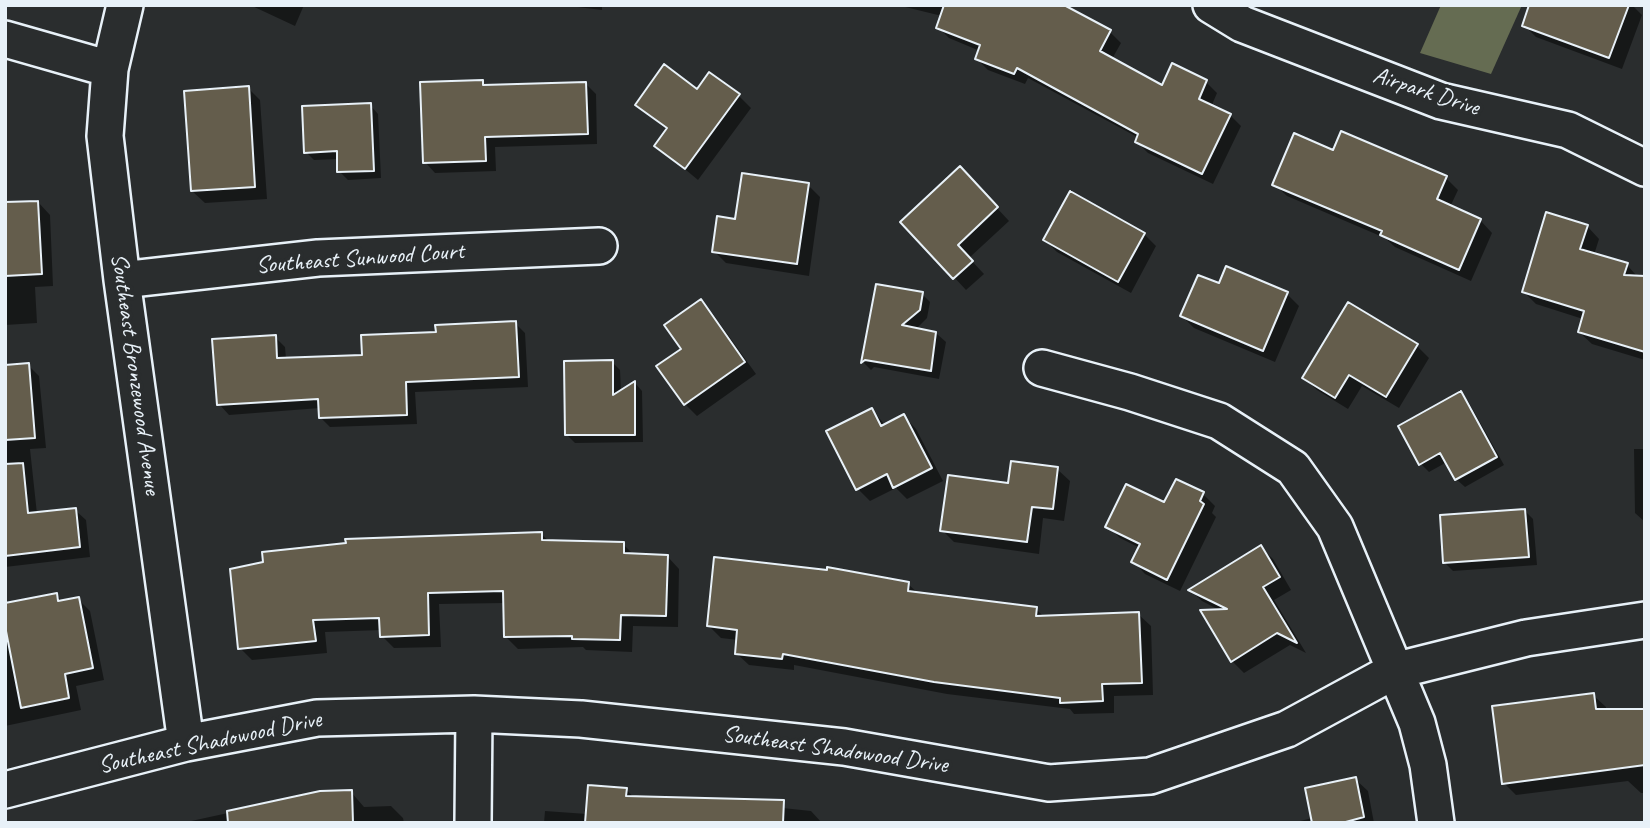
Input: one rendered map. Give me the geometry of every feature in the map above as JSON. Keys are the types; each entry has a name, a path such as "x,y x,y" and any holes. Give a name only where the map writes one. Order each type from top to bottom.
{"street":[{"name":"Southeast Bronzewood Avenue","path":"125,5 110,69 105,136 122,280 186,743"},
{"name":"Airpark Drive","path":"1211,5 1242,24 1441,102 1568,130 1645,168"},
{"path":"5,39 110,69"},
{"name":"Southeast Sunwood Court","path":"122,280 318,258 599,246"},
{"path":"1042,368 1130,392 1219,421 1293,468 1335,527 1417,723 1428,765 1436,823"},
{"name":"Southeast Shadowood Drive","path":"5,790 186,743 317,718 474,714 581,719 844,747 1049,783 1150,776 1287,729 1394,671 1526,638 1645,620"},
{"path":"473,823 474,714"}],"green space":[{"path":"1441,5 1522,5 1491,74 1420,53"}],"building":[{"path":"944,5 1064,5 1111,30 1100,51 1162,85 1172,63 1207,80 1199,99 1231,114 1202,174 1135,142 1138,134 1017,68 1014,74 975,59 980,45 936,28"},
{"path":"1529,5 1629,5 1609,58 1522,26"},
{"path":"664,64 697,89 709,72 740,94 685,169 654,146 667,128 635,105"},
{"path":"483,80 483,85 586,82 588,134 485,137 486,161 423,163 420,82"},
{"path":"249,86 255,187 191,191 184,91"},
{"path":"371,103 374,171 337,172 337,151 304,153 302,106"},
{"path":"1341,131 1447,176 1437,199 1481,219 1459,270 1380,235 1382,231 1272,185 1294,133 1333,150"},
{"path":"960,166 998,207 958,245 973,261 953,279 900,222"},
{"path":"742,173 809,183 797,264 712,252 717,216 735,219"},
{"path":"1070,191 1145,233 1118,282 1043,240"},
{"path":"38,201 42,274 5,276 5,202"},
{"path":"1546,212 1588,225 1580,249 1628,263 1624,275 1645,276 1645,352 1578,332 1584,311 1522,292"},
{"path":"1226,266 1288,292 1263,351 1180,316 1198,275 1219,283"},
{"path":"876,284 923,292 920,310 902,325 936,332 931,371 865,360 861,363"},
{"path":"701,299 745,362 684,405 656,366 681,349 664,325"},
{"path":"1348,302 1418,344 1386,397 1349,375 1335,398 1302,378"},
{"path":"516,321 519,377 406,382 407,415 319,418 318,399 217,405 212,339 276,335 277,358 362,355 361,335 436,332 435,325"},
{"path":"613,360 613,395 635,381 635,435 565,435 564,361"},
{"path":"29,363 35,438 5,440 5,365"},
{"path":"1461,391 1497,457 1455,480 1440,453 1419,465 1398,426"},
{"path":"872,408 881,426 904,414 932,468 893,488 887,474 856,490 826,431"},
{"path":"1011,461 1058,467 1053,509 1032,507 1027,542 940,531 948,475 1008,483"},
{"path":"23,463 28,513 76,508 80,547 5,556 5,464"},
{"path":"1176,479 1204,492 1200,501 1204,504 1167,580 1131,562 1140,544 1105,527 1126,484 1164,502"},
{"path":"1525,509 1529,557 1443,563 1440,515"},
{"path":"542,532 542,540 624,542 624,553 668,555 666,616 621,615 620,640 572,639 572,636 504,637 503,591 428,593 429,635 380,637 379,618 313,620 316,641 238,649 230,569 263,562 262,552 346,543 345,539"},
{"path":"1261,545 1280,577 1263,587 1297,643 1277,633 1231,662 1200,610 1227,609 1188,590"},
{"path":"714,557 827,570 827,567 909,582 908,591 1037,607 1036,616 1139,612 1142,683 1102,684 1103,701 1060,703 1060,698 934,682 783,654 782,659 735,654 737,630 707,626"},
{"path":"57,593 58,601 79,597 93,668 65,674 69,698 21,708 5,626 5,603"},
{"path":"1594,693 1596,709 1645,709 1645,765 1502,784 1492,706"},
{"path":"1356,777 1364,817 1342,823 1312,823 1305,788"},
{"path":"588,785 627,788 626,796 784,800 783,823 585,823"},
{"path":"352,790 353,823 228,823 227,811 320,791"}]}
